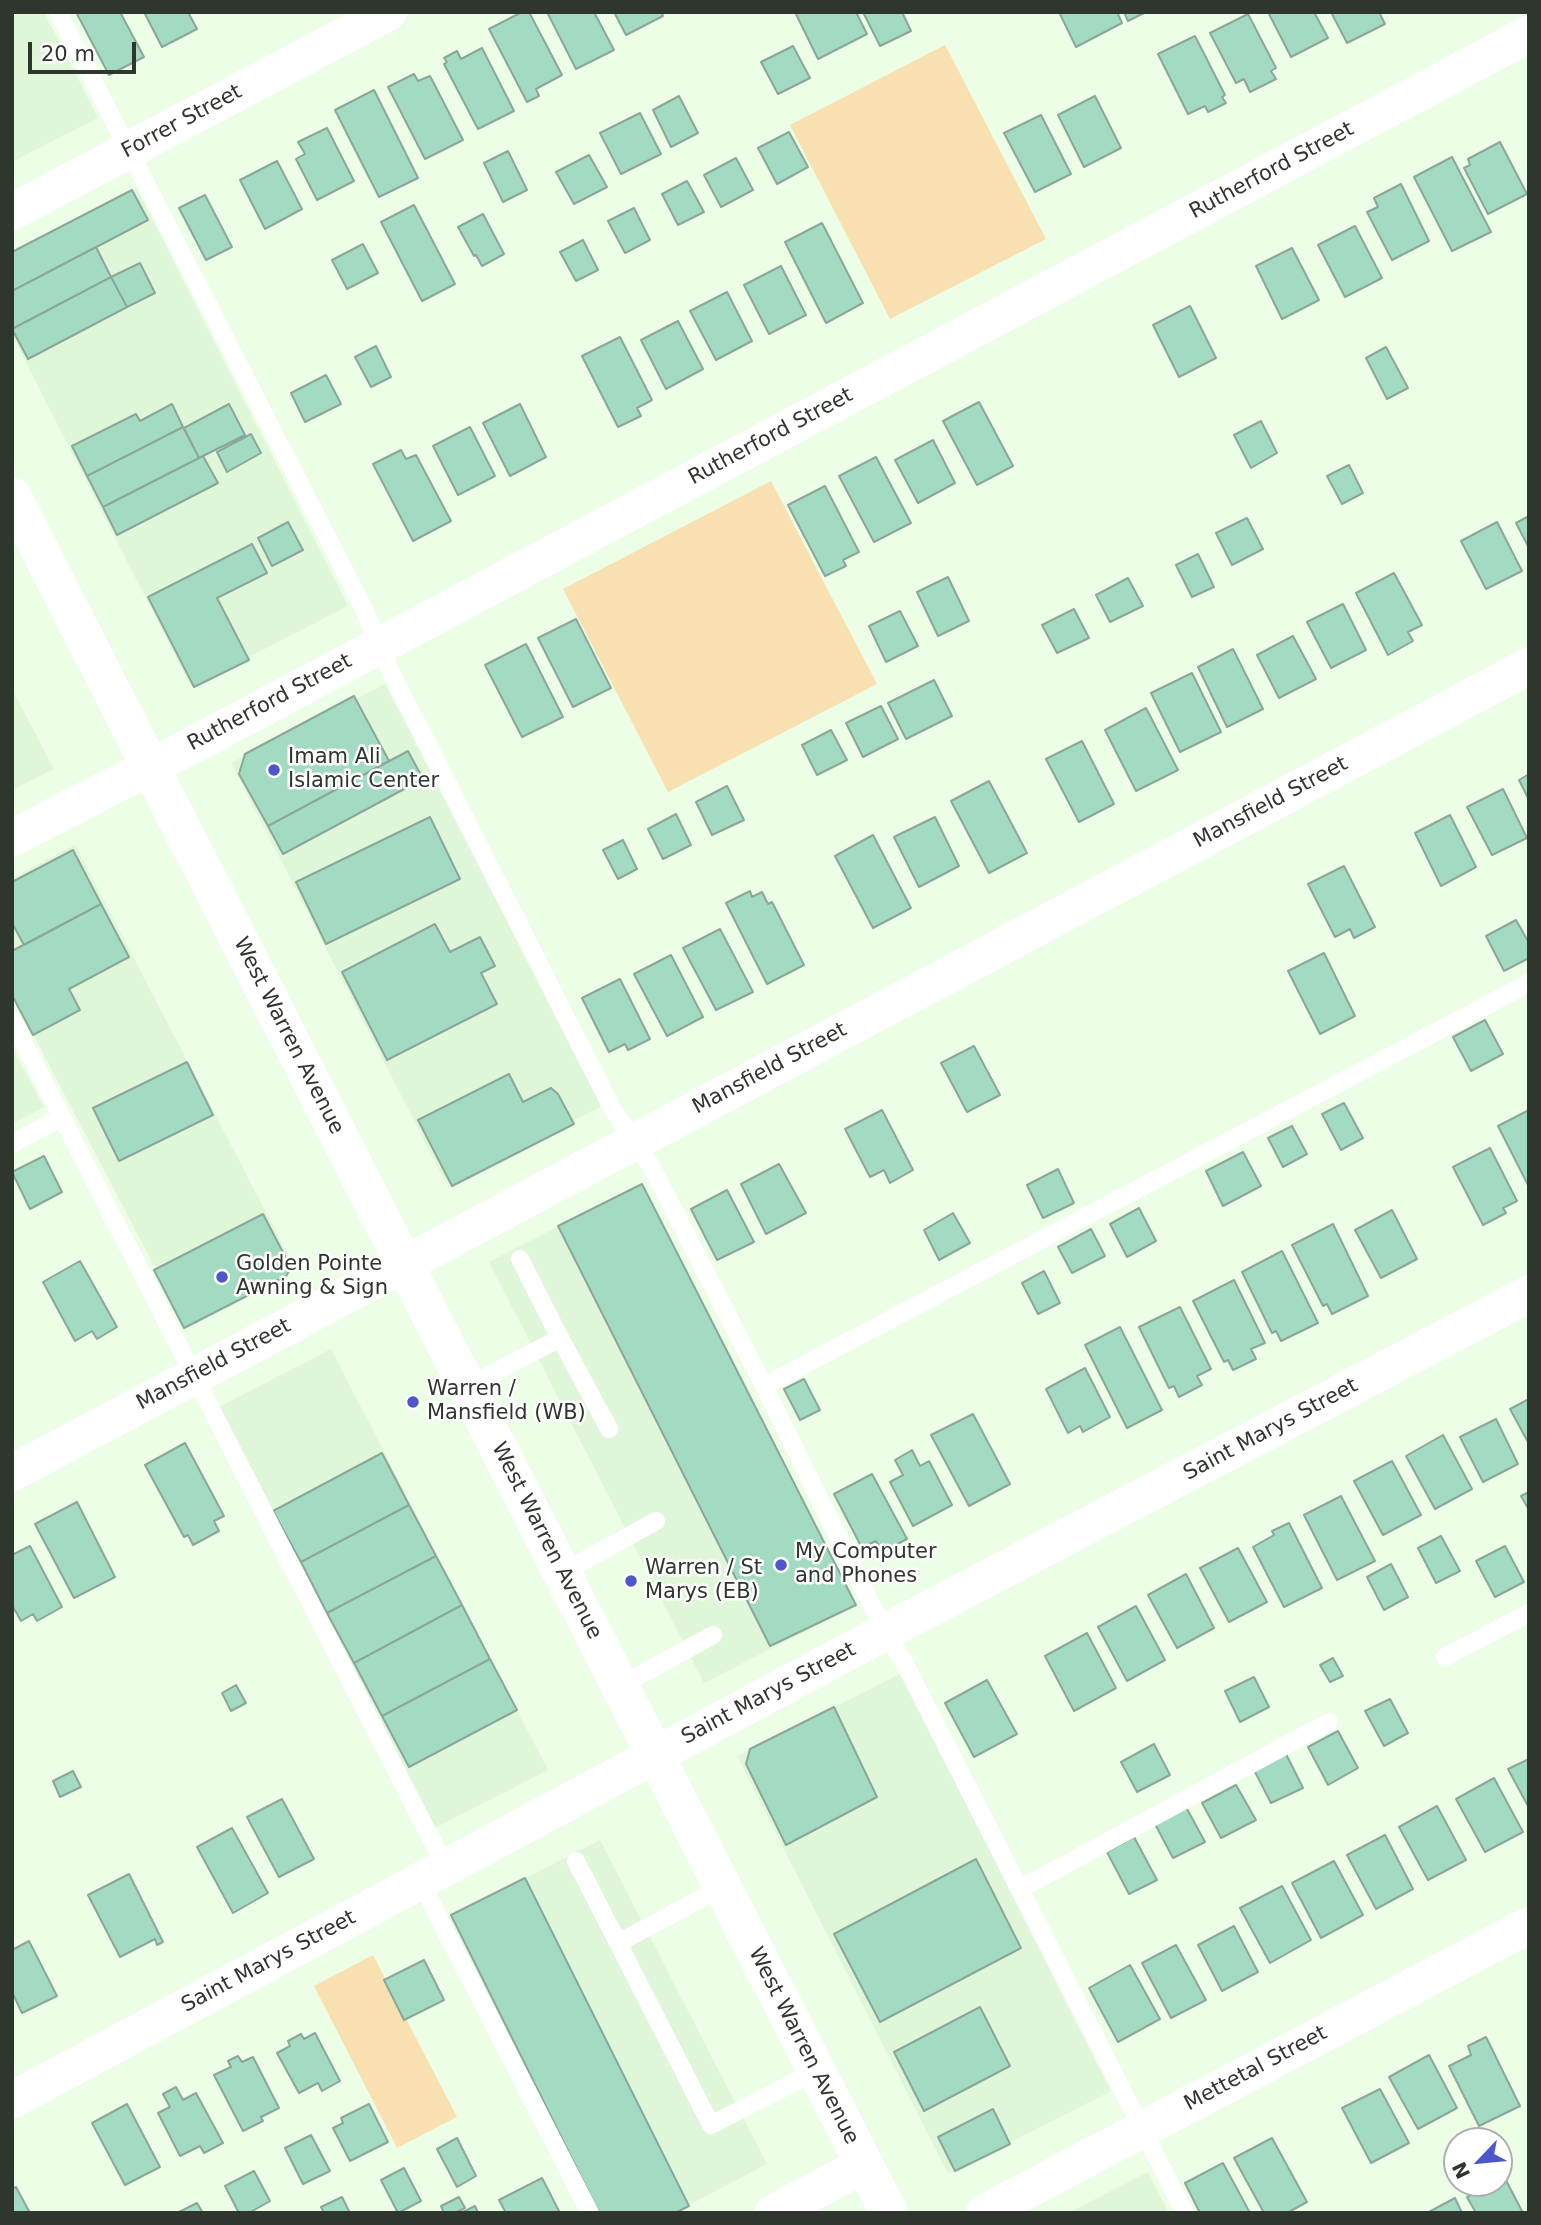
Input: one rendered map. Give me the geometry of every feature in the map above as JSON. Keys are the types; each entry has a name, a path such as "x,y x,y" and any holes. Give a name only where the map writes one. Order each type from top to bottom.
{"main road":[{"name":"West Warren Avenue","path":"12,496 889,2213"}],"street":[{"name":"Forrer Street","path":"12,212 389,12"},
{"name":"Rutherford Street","path":"12,838 1529,34"},
{"name":"Mansfield Street","path":"12,1473 1529,666"},
{"name":"Saint Marys Street","path":"12,2100 885,1632 1529,1294"},
{"name":"Mettetal Street","path":"984,2213 1529,1925"},
{"path":"773,2213 864,2165"}],"lane":[{"path":"58,12 362,605 397,684 612,1108 651,1166 764,1386 885,1632 905,1664 1185,2213"},
{"path":"764,1386 1529,983"},
{"path":"12,1020 194,1376 433,1875 590,2213"},
{"path":"12,1144 62,1117"},
{"path":"520,1259 609,1429"},
{"path":"467,1387 560,1338"},
{"path":"562,1573 656,1521"},
{"path":"1445,1657 1529,1613"},
{"path":"620,1686 713,1635"},
{"path":"1020,1889 1329,1721"},
{"path":"576,1861 711,2125 816,2071"},
{"path":"618,1943 723,1887"}],"shaded area":[{"path":"12,12 44,12 98,118 12,162"},
{"path":"945,45 1046,239 890,319 790,125"},
{"path":"137,189 348,606 191,687 12,335 12,252"},
{"path":"771,481 877,684 668,792 563,589"},
{"path":"385,684 602,1106 447,1185 231,763"},
{"path":"12,689 54,769 12,790"},
{"path":"75,845 296,1270 186,1327 12,994 12,878"},
{"path":"12,1048 44,1107 12,1124"},
{"path":"640,1184 856,1605 704,1683 489,1262"},
{"path":"331,1349 548,1770 435,1828 219,1407"},
{"path":"900,1674 1111,2091 948,2174 737,1756"},
{"path":"600,1840 767,2164 674,2213 597,2213 446,1919"},
{"path":"373,1955 457,2117 397,2148 314,1986"},
{"path":"1148,2172 1169,2213 1068,2213"}],"building":[{"path":"76,12 120,12 144,57 109,75"},
{"path":"144,12 188,12 197,29 162,47"},
{"path":"522,12 529,12 562,75 536,89 539,96 527,102 489,29"},
{"path":"547,12 594,12 614,50 576,69"},
{"path":"614,12 661,12 663,16 626,35"},
{"path":"795,12 856,12 867,34 818,59"},
{"path":"863,12 902,12 911,31 880,46"},
{"path":"1059,12 1117,12 1122,23 1076,47"},
{"path":"1124,12 1146,12 1128,21"},
{"path":"1268,12 1314,12 1328,38 1291,57"},
{"path":"1331,12 1379,12 1385,24 1347,43"},
{"path":"1248,14 1276,68 1271,71 1276,79 1250,92 1244,79 1236,83 1210,33"},
{"path":"1195,36 1225,95 1222,97 1226,103 1208,112 1205,106 1188,114 1158,54"},
{"path":"793,46 810,78 778,94 761,62"},
{"path":"482,48 514,111 478,129 444,64 447,62 444,58 457,51 461,59"},
{"path":"414,74 418,81 430,76 463,140 425,159 388,87"},
{"path":"374,90 418,178 379,197 335,110"},
{"path":"679,96 698,133 671,147 653,110"},
{"path":"1095,96 1121,148 1084,167 1058,115"},
{"path":"640,113 661,154 621,174 600,133"},
{"path":"1041,115 1071,174 1035,192 1004,133"},
{"path":"327,128 354,181 317,200 296,159 305,154 298,142"},
{"path":"789,132 808,167 777,184 758,148"},
{"path":"1500,142 1527,194 1488,214 1464,168 1470,165 1468,159"},
{"path":"508,151 527,190 503,202 484,163"},
{"path":"589,155 607,187 574,204 556,172"},
{"path":"1452,157 1491,232 1452,251 1414,177"},
{"path":"736,158 753,190 721,207 704,175"},
{"path":"277,161 302,209 265,229 240,180"},
{"path":"687,181 704,212 678,225 662,194"},
{"path":"1401,184 1429,241 1392,260 1367,212 1378,207 1374,198"},
{"path":"132,190 148,220 12,291 12,252"},
{"path":"205,195 232,247 206,260 179,208"},
{"path":"414,205 455,284 422,301 381,222"},
{"path":"634,208 650,240 625,253 608,221"},
{"path":"483,214 504,254 482,266 458,227"},
{"path":"822,223 863,303 826,323 785,242"},
{"path":"1355,226 1382,278 1345,297 1318,245"},
{"path":"583,240 598,270 576,281 560,252"},
{"path":"363,244 378,273 347,289 332,260"},
{"path":"96,247 111,277 12,329 12,291"},
{"path":"1292,248 1319,300 1282,319 1256,266"},
{"path":"140,263 155,293 127,307 111,277"},
{"path":"781,266 806,315 769,334 744,285"},
{"path":"111,277 127,307 28,359 12,329"},
{"path":"727,292 752,341 716,360 690,311"},
{"path":"1190,306 1216,358 1179,377 1153,325"},
{"path":"678,321 703,369 666,389 641,340"},
{"path":"620,337 652,400 637,408 641,416 618,427 582,356"},
{"path":"376,346 391,377 371,387 355,357"},
{"path":"1386,347 1408,388 1387,399 1366,358"},
{"path":"326,375 341,404 305,422 291,393"},
{"path":"979,402 1013,466 977,485 943,421"},
{"path":"172,404 183,427 87,476 72,446 136,414 140,421"},
{"path":"229,404 245,435 199,458 184,428"},
{"path":"520,404 546,457 510,476 483,423"},
{"path":"1261,421 1277,453 1251,468 1234,435"},
{"path":"183,427 199,458 103,507 87,476"},
{"path":"470,427 495,476 458,495 433,446"},
{"path":"251,434 261,453 227,472 217,452"},
{"path":"933,440 955,483 918,503 895,460"},
{"path":"401,450 406,459 416,455 451,521 413,541 373,464"},
{"path":"203,456 218,483 117,535 103,507"},
{"path":"876,457 911,523 874,542 839,476"},
{"path":"1349,465 1363,493 1342,504 1327,476"},
{"path":"825,486 859,552 843,560 846,566 825,576 788,505"},
{"path":"1529,516 1529,548 1516,523"},
{"path":"1247,518 1263,549 1232,565 1216,533"},
{"path":"288,522 303,550 272,566 258,538"},
{"path":"1497,522 1522,571 1486,589 1461,541"},
{"path":"252,544 267,573 217,598 249,660 194,687 148,597"},
{"path":"1198,554 1214,587 1192,597 1176,565"},
{"path":"1394,573 1422,625 1408,632 1413,641 1388,655 1356,593"},
{"path":"948,577 969,621 938,636 917,592"},
{"path":"1128,578 1143,606 1110,622 1096,595"},
{"path":"1343,604 1366,650 1331,668 1307,622"},
{"path":"1074,609 1089,638 1057,653 1042,625"},
{"path":"900,611 918,646 886,662 869,626"},
{"path":"576,619 611,688 573,707 538,638"},
{"path":"1293,636 1316,679 1279,698 1257,655"},
{"path":"526,644 563,717 522,737 485,665"},
{"path":"1233,649 1263,709 1227,727 1198,667"},
{"path":"1192,673 1221,732 1180,752 1151,693"},
{"path":"934,680 952,716 906,739 888,703"},
{"path":"354,696 389,761 268,826 239,774 245,754"},
{"path":"881,706 898,739 863,757 846,723"},
{"path":"1146,708 1178,770 1136,791 1105,730"},
{"path":"831,730 847,760 817,775 802,745"},
{"path":"1082,741 1114,804 1079,822 1046,759"},
{"path":"408,751 423,779 283,854 268,826"},
{"path":"1529,774 1529,800 1519,780"},
{"path":"989,781 1027,853 989,873 951,801"},
{"path":"727,786 744,820 712,835 696,802"},
{"path":"1503,789 1527,838 1492,855 1467,807"},
{"path":"676,814 691,845 663,859 648,829"},
{"path":"1450,815 1476,867 1441,886 1415,833"},
{"path":"430,817 460,879 326,944 296,882"},
{"path":"935,817 959,866 919,887 894,837"},
{"path":"873,835 911,908 873,928 835,856"},
{"path":"623,840 637,869 618,879 603,850"},
{"path":"73,850 101,904 24,945 12,923 12,882"},
{"path":"1344,866 1375,927 1354,938 1350,929 1335,937 1308,884"},
{"path":"750,891 752,897 762,892 768,904 772,902 804,965 767,984 726,903"},
{"path":"101,904 129,957 69,989 80,1010 33,1035 12,995 12,951"},
{"path":"1516,920 1529,943 1529,958 1504,971 1486,936"},
{"path":"435,924 450,952 480,937 495,966 481,973 497,1004 387,1060 342,972"},
{"path":"720,929 753,992 716,1010 683,948"},
{"path":"1324,953 1355,1016 1320,1034 1288,971"},
{"path":"671,955 703,1017 667,1036 634,974"},
{"path":"620,979 650,1039 628,1050 625,1044 609,1052 582,998"},
{"path":"1485,1020 1503,1054 1471,1071 1453,1037"},
{"path":"974,1046 1000,1095 967,1112 941,1063"},
{"path":"187,1062 213,1115 119,1161 93,1108"},
{"path":"509,1074 523,1102 551,1088 558,1094 574,1124 452,1186 418,1120"},
{"path":"1344,1103 1363,1138 1341,1150 1322,1114"},
{"path":"882,1110 913,1170 890,1183 884,1170 870,1177 845,1129"},
{"path":"1529,1110 1529,1187 1498,1126"},
{"path":"1292,1126 1307,1154 1283,1167 1268,1138"},
{"path":"1490,1148 1517,1201 1503,1208 1506,1213 1483,1225 1453,1167"},
{"path":"1243,1152 1261,1186 1223,1206 1206,1171"},
{"path":"44,1156 62,1192 30,1209 12,1172"},
{"path":"779,1164 806,1213 766,1234 741,1184"},
{"path":"1058,1169 1074,1203 1043,1218 1027,1185"},
{"path":"642,1184 856,1605 770,1646 558,1226"},
{"path":"727,1190 754,1242 717,1260 691,1209"},
{"path":"1139,1208 1156,1241 1127,1257 1110,1224"},
{"path":"1392,1210 1417,1259 1381,1278 1355,1230"},
{"path":"953,1213 970,1243 939,1260 924,1230"},
{"path":"263,1214 289,1264 290,1270 286,1276 184,1328 154,1270"},
{"path":"1333,1224 1368,1296 1332,1314 1327,1304 1323,1306 1292,1245"},
{"path":"1091,1229 1105,1256 1072,1273 1058,1247"},
{"path":"1282,1251 1318,1323 1281,1341 1276,1331 1272,1333 1242,1272"},
{"path":"80,1261 117,1327 97,1339 92,1331 75,1341 43,1282"},
{"path":"1044,1271 1060,1303 1038,1314 1022,1283"},
{"path":"1234,1280 1265,1343 1251,1349 1256,1359 1233,1370 1228,1360 1224,1362 1193,1301"},
{"path":"1180,1307 1211,1369 1197,1376 1202,1385 1179,1397 1174,1386 1169,1388 1139,1327"},
{"path":"1120,1327 1162,1410 1127,1428 1085,1345"},
{"path":"1085,1368 1110,1417 1083,1432 1080,1426 1068,1433 1046,1389"},
{"path":"804,1379 820,1410 800,1420 784,1389"},
{"path":"1529,1399 1529,1444 1510,1409"},
{"path":"973,1414 1010,1484 969,1506 931,1435"},
{"path":"1496,1419 1518,1464 1483,1482 1460,1437"},
{"path":"1443,1435 1472,1489 1435,1509 1406,1456"},
{"path":"185,1443 224,1516 214,1521 219,1531 193,1545 188,1535 184,1537 145,1465"},
{"path":"912,1450 920,1466 929,1461 952,1505 913,1526 890,1482 903,1475 895,1460"},
{"path":"382,1453 409,1505 301,1562 273,1511"},
{"path":"1392,1461 1421,1515 1383,1535 1354,1481"},
{"path":"872,1474 907,1539 882,1552 876,1541 862,1548 834,1494"},
{"path":"1529,1492 1529,1510 1521,1496"},
{"path":"1341,1496 1375,1561 1337,1580 1304,1515"},
{"path":"77,1502 115,1577 74,1598 35,1524"},
{"path":"409,1505 436,1556 327,1613 301,1562"},
{"path":"1289,1523 1322,1588 1284,1607 1253,1547 1274,1535 1272,1531"},
{"path":"1441,1536 1460,1571 1436,1583 1418,1548"},
{"path":"30,1546 62,1607 37,1621 33,1614 21,1621 12,1605 12,1555"},
{"path":"1505,1546 1524,1582 1495,1597 1476,1561"},
{"path":"1238,1548 1267,1602 1229,1622 1200,1568"},
{"path":"436,1556 462,1605 354,1663 327,1613"},
{"path":"1391,1564 1408,1597 1384,1610 1367,1577"},
{"path":"1186,1574 1214,1628 1177,1648 1148,1595"},
{"path":"462,1605 490,1659 382,1716 354,1663"},
{"path":"1136,1606 1165,1660 1127,1681 1098,1627"},
{"path":"1087,1633 1116,1688 1074,1711 1045,1656"},
{"path":"1333,1658 1343,1676 1330,1682 1320,1665"},
{"path":"490,1659 517,1710 409,1767 382,1716"},
{"path":"1254,1677 1269,1707 1240,1722 1225,1691"},
{"path":"987,1680 1017,1734 974,1757 945,1703"},
{"path":"236,1685 246,1703 231,1711 222,1693"},
{"path":"1390,1699 1408,1733 1384,1746 1365,1711"},
{"path":"834,1707 877,1797 786,1845 746,1764 750,1749"},
{"path":"1338,1731 1358,1768 1328,1785 1308,1747"},
{"path":"1154,1744 1170,1775 1137,1792 1121,1762"},
{"path":"1286,1754 1303,1788 1271,1803 1254,1770"},
{"path":"1529,1759 1529,1808 1508,1769"},
{"path":"73,1771 81,1787 60,1797 53,1781"},
{"path":"1494,1778 1523,1832 1485,1852 1456,1799"},
{"path":"1236,1785 1256,1820 1221,1838 1202,1803"},
{"path":"282,1799 314,1859 279,1877 247,1817"},
{"path":"1437,1806 1466,1860 1428,1880 1399,1827"},
{"path":"1186,1807 1205,1842 1173,1858 1155,1824"},
{"path":"232,1828 268,1893 233,1913 197,1847"},
{"path":"1385,1835 1413,1889 1376,1909 1347,1855"},
{"path":"1134,1837 1157,1880 1129,1894 1107,1852"},
{"path":"976,1859 1021,1948 880,2022 834,1934"},
{"path":"1334,1861 1363,1915 1321,1938 1292,1883"},
{"path":"129,1874 163,1942 157,1945 155,1939 120,1957 88,1895"},
{"path":"525,1878 689,2206 675,2213 599,2213 451,1915"},
{"path":"1282,1886 1311,1940 1270,1963 1240,1908"},
{"path":"1234,1926 1258,1972 1222,1991 1198,1945"},
{"path":"29,1941 57,1996 22,2013 12,1992 12,1950"},
{"path":"1176,1945 1206,2000 1171,2018 1142,1963"},
{"path":"424,1960 444,2000 404,2020 384,1980"},
{"path":"1130,1965 1160,2019 1118,2042 1089,1988"},
{"path":"980,2007 1010,2066 924,2111 894,2052"},
{"path":"315,2033 340,2081 322,2091 318,2083 299,2093 277,2053 290,2046 288,2041 301,2034 304,2039"},
{"path":"1486,2037 1520,2106 1479,2126 1449,2066 1471,2055 1468,2046"},
{"path":"1429,2055 1457,2108 1418,2129 1389,2077"},
{"path":"238,2056 242,2062 253,2057 279,2108 261,2117 263,2121 243,2131 214,2075 231,2067 228,2061"},
{"path":"176,2087 183,2100 196,2093 223,2143 204,2153 200,2146 180,2156 158,2113 170,2107 163,2094"},
{"path":"1380,2089 1409,2143 1371,2163 1342,2108"},
{"path":"127,2104 160,2167 125,2185 92,2123"},
{"path":"369,2104 388,2142 350,2161 333,2128 343,2123 341,2118"},
{"path":"993,2109 1010,2144 955,2171 938,2137"},
{"path":"311,2135 330,2171 303,2184 285,2148"},
{"path":"457,2138 476,2176 457,2187 437,2149"},
{"path":"1272,2138 1307,2202 1287,2213 1264,2213 1234,2158"},
{"path":"1223,2163 1250,2213 1200,2213 1185,2183"},
{"path":"404,2168 421,2201 398,2213 381,2180"},
{"path":"254,2171 270,2201 249,2213 239,2213 225,2186"},
{"path":"542,2178 560,2213 506,2213 499,2200"},
{"path":"16,2187 30,2213 12,2213 12,2189"},
{"path":"1513,2194 1523,2213 1476,2213 1467,2197 1513,2197"},
{"path":"342,2197 350,2213 324,2213 321,2207"},
{"path":"459,2197 465,2208 455,2213 444,2213 441,2206"},
{"path":"1455,2198 1462,2213 1427,2213"},
{"path":"197,2203 203,2213 177,2213"},
{"path":"475,2206 478,2213 461,2213"}],"place":[{"name":"Imam Ali Islamic Center","path":"274,770"},
{"name":"Golden Pointe Awning & Sign","path":"222,1277"},
{"name":"Warren / Mansfield (WB)","path":"413,1402"},
{"name":"My Computer and Phones","path":"781,1565"},
{"name":"Warren / St Marys (EB)","path":"631,1581"}]}
